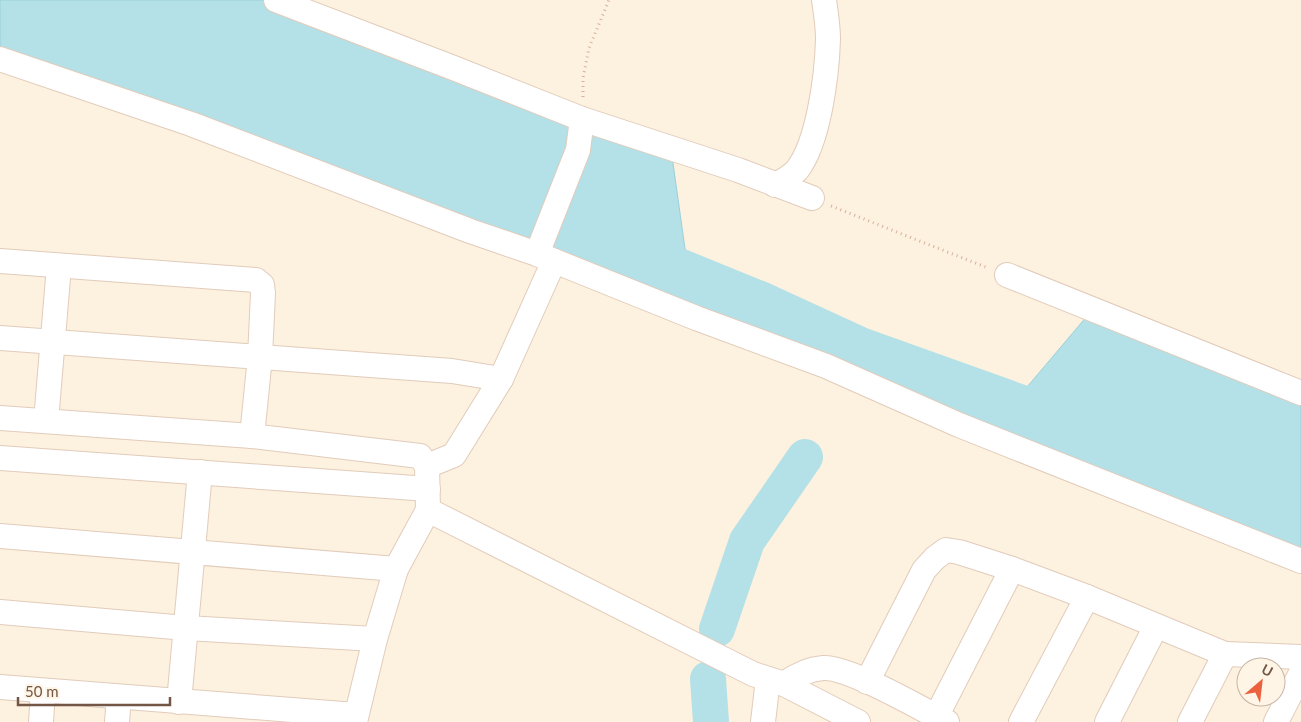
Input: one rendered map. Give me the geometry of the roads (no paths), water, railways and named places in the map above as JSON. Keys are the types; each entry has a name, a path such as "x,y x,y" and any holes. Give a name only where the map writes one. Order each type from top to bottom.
{"street":[{"path":"276,0 582,119 738,170 812,198"},
{"path":"775,185 796,171 803,160 815,128 826,66 828,37 824,0"},
{"path":"0,60 191,124 826,366 966,428 1301,561"},
{"path":"0,688 119,697 189,709 276,716 356,718 375,639 396,569 431,496 501,379 545,258 546,230 578,150 582,119"},
{"path":"0,261 256,280 262,285 263,294 260,357 252,436"},
{"path":"46,421 54,342 58,266"},
{"path":"1007,275 1301,393"},
{"path":"0,338 452,371 501,379"},
{"path":"0,418 252,436 415,454 420,456 431,496 477,535 858,722"},
{"path":"0,458 200,472 431,496"},
{"path":"189,709 186,628 200,472"},
{"path":"0,536 396,569"},
{"path":"867,682 924,570 946,550 960,552 1012,569 1087,597 1225,654 1301,657"},
{"path":"768,679 824,668 840,670 941,719 1012,569"},
{"path":"1022,722 1087,597"},
{"path":"0,612 186,628 375,639"},
{"path":"1107,722 1156,626"},
{"path":"1190,722 1225,654"},
{"path":"1276,722 1301,673"},
{"path":"763,722 768,679"},
{"path":"41,722 43,691"},
{"path":"117,722 119,697"}],"water":[{"path":"0,0 276,0 671,149 688,270 765,301 863,346 1016,400 1093,309 1301,394 1301,561 0,57"}],"waterway":[{"path":"642,251 765,301 863,346 1053,414"},
{"path":"717,629 747,541 805,457"},
{"path":"708,679 711,722"}]}
